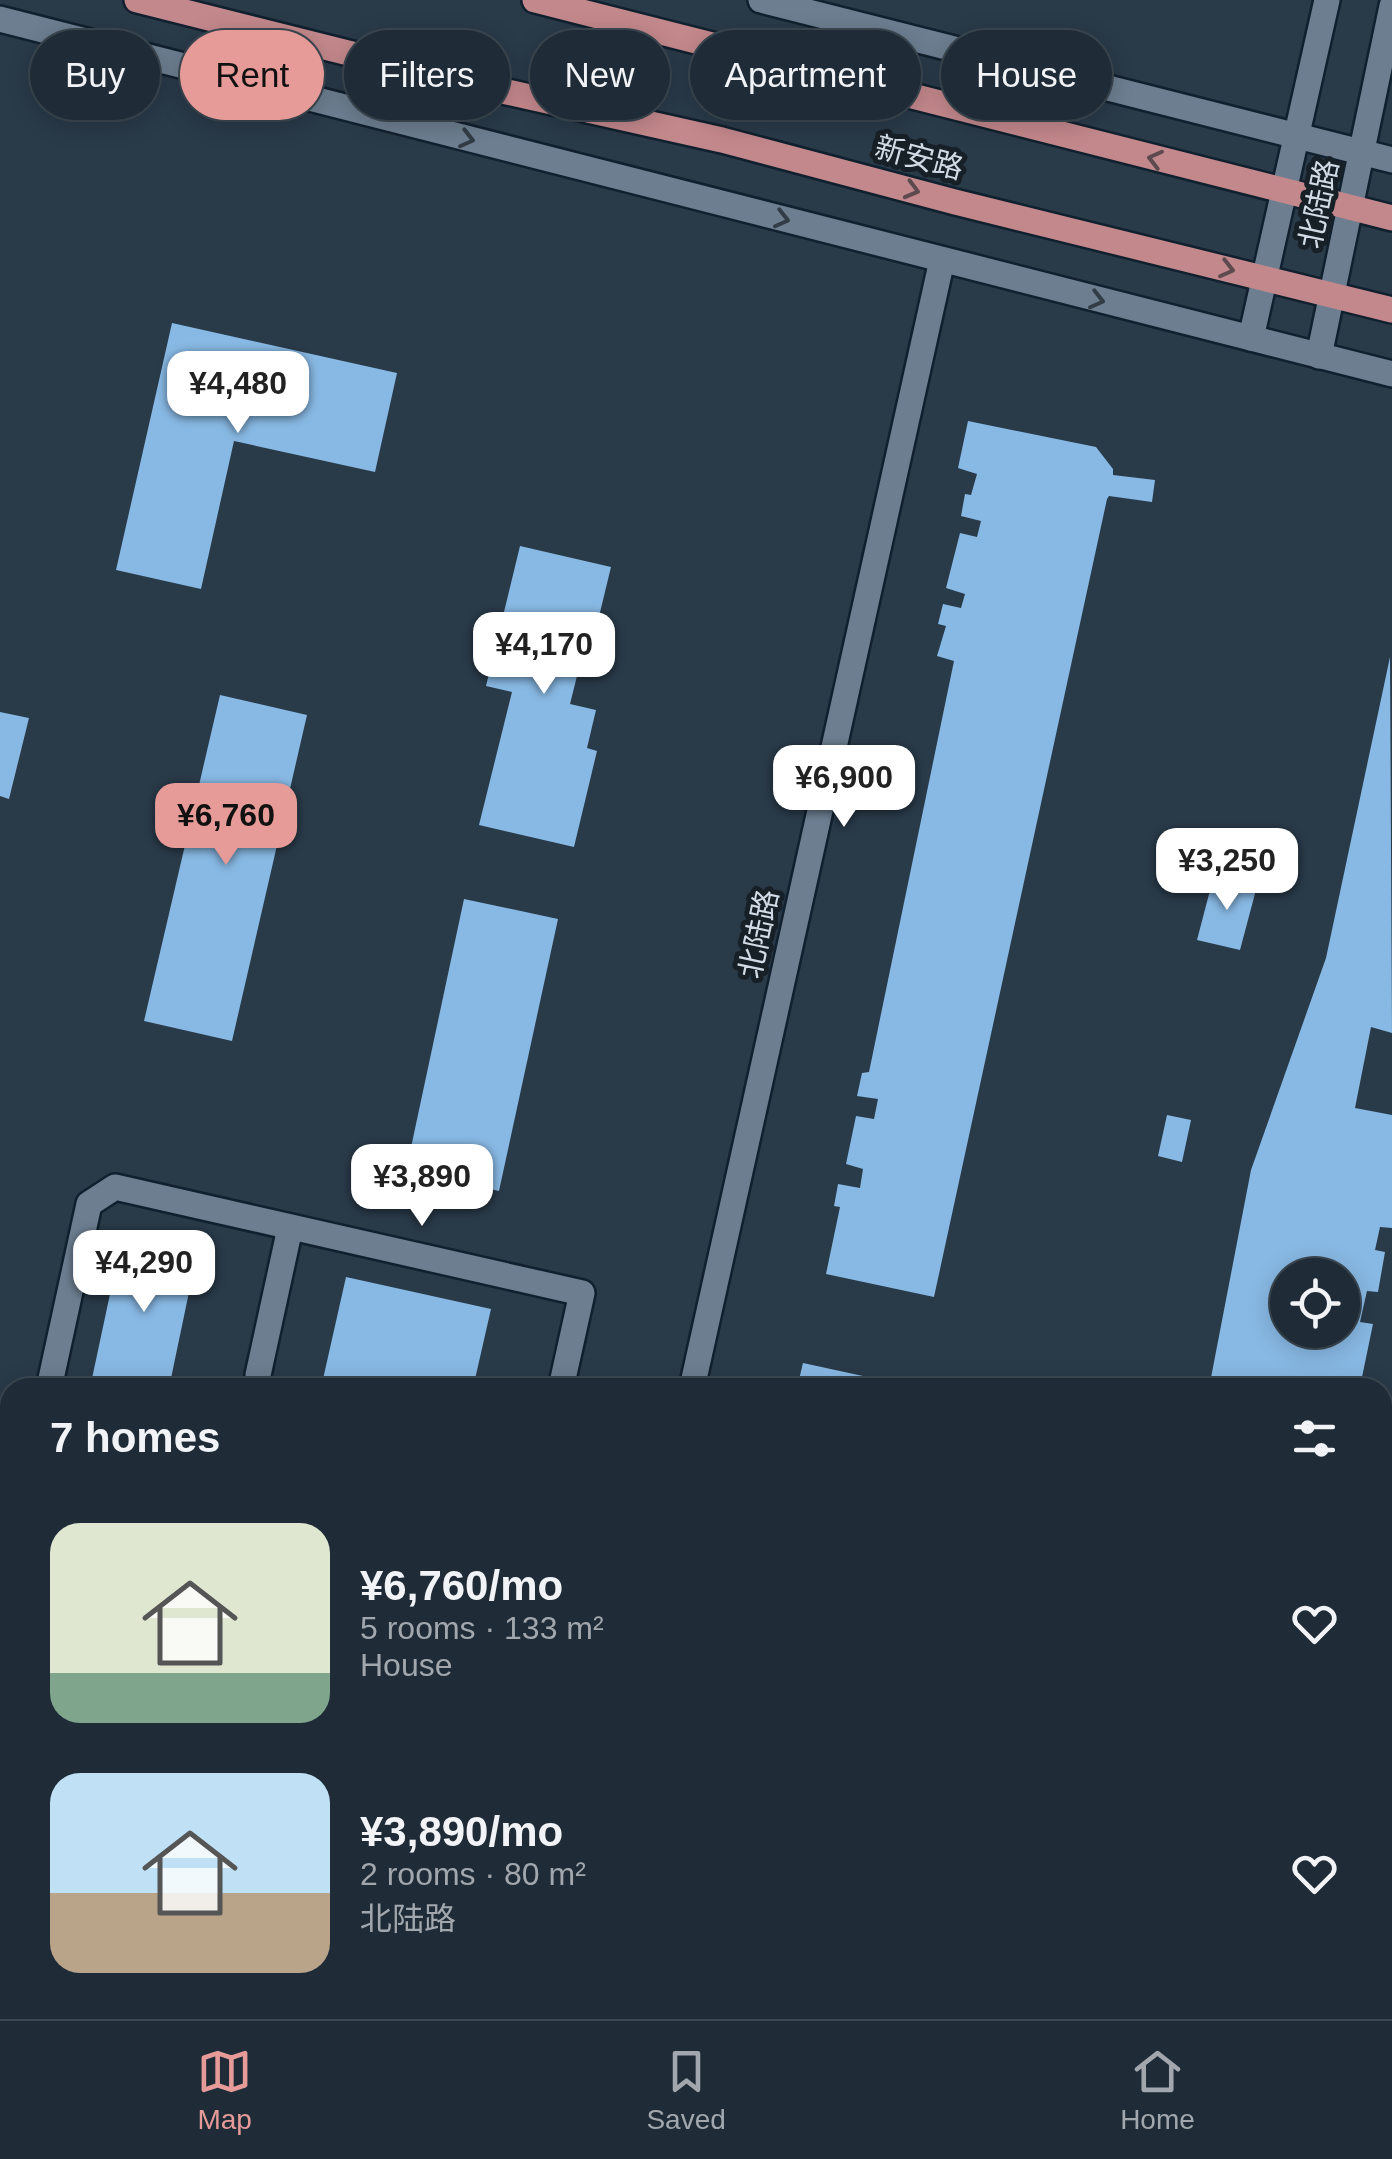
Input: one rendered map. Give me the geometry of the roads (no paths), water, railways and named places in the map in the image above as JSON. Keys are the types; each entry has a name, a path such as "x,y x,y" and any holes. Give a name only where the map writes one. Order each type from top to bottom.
{"main road":[{"name":"新安路","path":"138,0 476,85 722,140 1392,310"},
{"name":"新安路","path":"536,0 1392,218"}],"street":[{"path":"761,0 1392,160"},
{"name":"北陆路","path":"1251,338 1326,0"},
{"name":"北陆路","path":"1319,356 1392,6"},
{"path":"0,19 1392,374"},
{"name":"北陆路","path":"694,1378 942,260"},
{"path":"50,1378 89,1204 115,1187 582,1293 563,1378"},
{"path":"258,1375 290,1228"}]}
